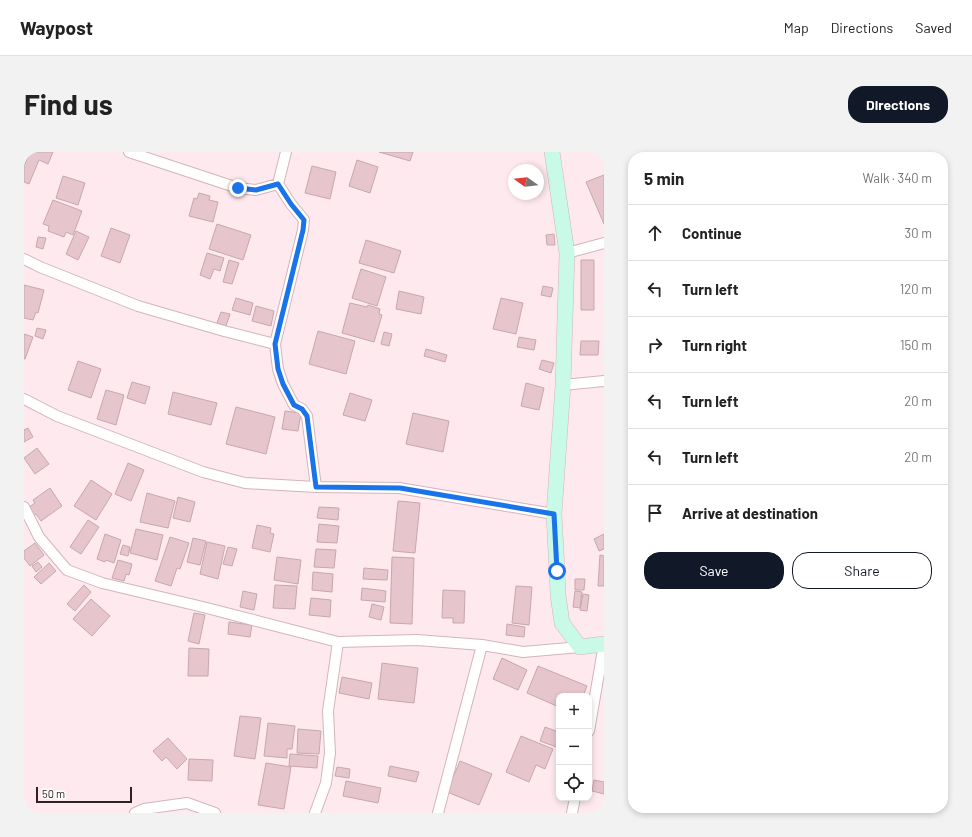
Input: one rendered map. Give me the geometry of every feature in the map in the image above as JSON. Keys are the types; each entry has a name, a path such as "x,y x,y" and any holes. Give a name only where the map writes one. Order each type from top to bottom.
{"street":[{"path":"129,152 238,188 256,190 278,184"},
{"path":"286,152 278,184 304,220 303,230 275,344 278,369 283,384 294,405 302,409 307,416 316,487"},
{"path":"552,152 567,253 563,385 554,514 558,595 562,623 580,647"},
{"path":"567,253 604,243"},
{"path":"24,259 40,267 138,306 275,344"},
{"path":"563,385 604,381"},
{"path":"24,399 57,416 203,472 245,483 316,487 400,488 554,514"},
{"path":"24,507 39,537 67,570 102,583 203,607 338,642 417,640 482,645 523,652 604,644 589,729"},
{"path":"315,813 326,783 330,753 328,711 338,642"},
{"path":"438,813 482,645"},
{"path":"572,813 574,801"},
{"path":"135,813 144,809 187,803 215,813"}],"building":[{"path":"30,152 53,152 48,164 39,160 29,184 24,182 24,166"},
{"path":"379,152 413,152 410,161"},
{"path":"357,160 378,167 370,193 349,186"},
{"path":"312,166 336,172 330,199 305,193"},
{"path":"604,175 604,224 586,182"},
{"path":"63,176 85,183 78,205 56,198"},
{"path":"199,193 210,196 209,200 218,202 213,222 189,216 194,198 197,199"},
{"path":"53,200 82,211 73,235 66,232 64,237 48,231 49,226 43,224"},
{"path":"217,224 251,235 243,260 209,249"},
{"path":"111,228 130,235 120,263 101,256"},
{"path":"76,231 89,237 78,260 66,254"},
{"path":"554,234 555,245 547,245 546,235"},
{"path":"38,237 46,238 43,249 36,247"},
{"path":"366,240 401,251 394,273 359,263"},
{"path":"207,253 224,258 220,271 214,269 210,279 200,275"},
{"path":"229,260 239,263 232,284 223,282"},
{"path":"581,260 594,260 594,310 581,310"},
{"path":"361,269 386,277 377,306 352,298"},
{"path":"24,285 44,290 38,313 36,312 33,320 24,318"},
{"path":"543,286 553,288 551,297 541,295"},
{"path":"399,291 424,297 421,314 396,309"},
{"path":"236,298 253,303 250,315 232,310"},
{"path":"501,298 523,303 516,334 493,329"},
{"path":"350,303 367,307 368,305 380,309 379,314 382,315 374,342 342,333"},
{"path":"256,306 274,311 271,326 252,321"},
{"path":"221,312 230,314 226,326 217,323"},
{"path":"37,328 46,330 43,339 35,336"},
{"path":"318,331 355,341 346,374 309,364"},
{"path":"384,332 392,334 389,346 381,344"},
{"path":"24,334 33,337 25,359 24,359"},
{"path":"519,337 536,340 534,350 517,347"},
{"path":"581,341 599,341 598,355 580,355"},
{"path":"426,349 447,355 445,362 424,356"},
{"path":"542,360 554,363 551,373 539,369"},
{"path":"78,361 101,369 91,398 68,390"},
{"path":"132,382 150,387 145,404 127,398"},
{"path":"526,383 544,388 539,410 521,406"},
{"path":"106,390 124,395 116,425 97,419"},
{"path":"173,392 217,403 211,425 168,414"},
{"path":"350,393 372,400 365,421 343,415"},
{"path":"236,407 275,417 266,454 226,444"},
{"path":"285,411 301,413 298,431 282,429"},
{"path":"413,413 449,421 443,452 406,444"},
{"path":"28,428 33,437 24,442 24,430"},
{"path":"37,448 49,464 35,474 24,458"},
{"path":"128,463 144,470 131,501 115,494"},
{"path":"91,480 112,494 96,520 74,506"},
{"path":"50,488 62,506 41,521 36,514 34,516 28,508 35,503 33,500"},
{"path":"147,493 175,501 168,528 140,522"},
{"path":"178,497 195,502 190,522 173,518"},
{"path":"398,501 420,503 415,553 393,551"},
{"path":"319,507 339,508 338,520 317,518"},
{"path":"88,520 99,527 81,554 70,547"},
{"path":"319,524 339,526 337,543 317,542"},
{"path":"257,525 271,528 270,533 274,534 270,552 252,548"},
{"path":"136,529 163,535 157,560 130,553"},
{"path":"105,534 121,540 114,563 97,559"},
{"path":"604,534 604,549 599,551 594,539"},
{"path":"170,537 189,543 180,569 177,568 171,586 155,581"},
{"path":"193,538 206,541 200,565 187,562"},
{"path":"207,542 225,546 218,579 200,574"},
{"path":"35,543 44,555 30,566 24,558 24,551"},
{"path":"123,545 130,547 128,556 120,554"},
{"path":"228,547 237,549 232,566 223,564"},
{"path":"316,549 336,550 334,568 314,567"},
{"path":"600,555 604,556 604,586 598,586"},
{"path":"277,557 301,560 298,584 274,580"},
{"path":"392,557 414,558 412,624 390,623"},
{"path":"118,560 132,564 129,575 126,574 124,581 112,578"},
{"path":"38,562 42,567 36,572 32,566"},
{"path":"49,563 56,571 41,584 34,577"},
{"path":"364,568 388,570 387,580 363,579"},
{"path":"313,572 333,574 332,592 312,590"},
{"path":"575,579 585,579 584,590 575,590"},
{"path":"84,585 91,592 75,611 67,604"},
{"path":"275,585 297,586 295,609 273,608"},
{"path":"516,586 532,587 529,625 512,623"},
{"path":"362,588 386,591 385,602 361,600"},
{"path":"443,590 465,591 464,623 453,623 453,618 442,618"},
{"path":"243,591 257,594 254,610 240,607"},
{"path":"575,591 582,592 580,608 573,607"},
{"path":"583,594 589,595 587,611 580,610"},
{"path":"311,598 331,600 330,617 309,615"},
{"path":"91,599 110,616 92,636 73,619"},
{"path":"372,604 384,607 381,620 369,617"},
{"path":"194,613 205,615 199,644 188,641"},
{"path":"229,622 252,625 250,637 228,634"},
{"path":"507,624 525,627 524,637 506,635"},
{"path":"189,648 209,649 208,676 188,676"},
{"path":"502,658 527,670 518,690 493,679"},
{"path":"382,663 418,668 414,703 378,699"},
{"path":"538,666 587,686 584,693 556,693 556,706 527,693"},
{"path":"342,677 372,683 369,699 339,693"},
{"path":"240,716 261,718 255,759 234,756"},
{"path":"268,723 295,726 292,749 287,749 287,758 264,756"},
{"path":"545,727 556,731 556,747 540,741"},
{"path":"298,729 321,731 319,754 297,753"},
{"path":"521,736 553,749 545,769 536,765 529,782 506,772"},
{"path":"168,738 187,759 177,769 166,757 162,761 153,751"},
{"path":"290,754 318,756 317,768 289,766"},
{"path":"189,759 213,760 212,781 188,780"},
{"path":"460,761 492,774 479,805 447,792"},
{"path":"266,763 291,767 284,809 258,805"},
{"path":"390,766 419,772 416,782 388,776"},
{"path":"337,767 350,769 349,778 335,776"},
{"path":"594,780 604,782 604,794 592,791"},
{"path":"346,781 381,788 378,803 343,796"}],"route":[{"path":"238,188 256,190 278,184 304,220 303,230 275,344 278,369 283,384 294,405 302,409 307,416 316,487 400,488 554,514 557,571"}]}
